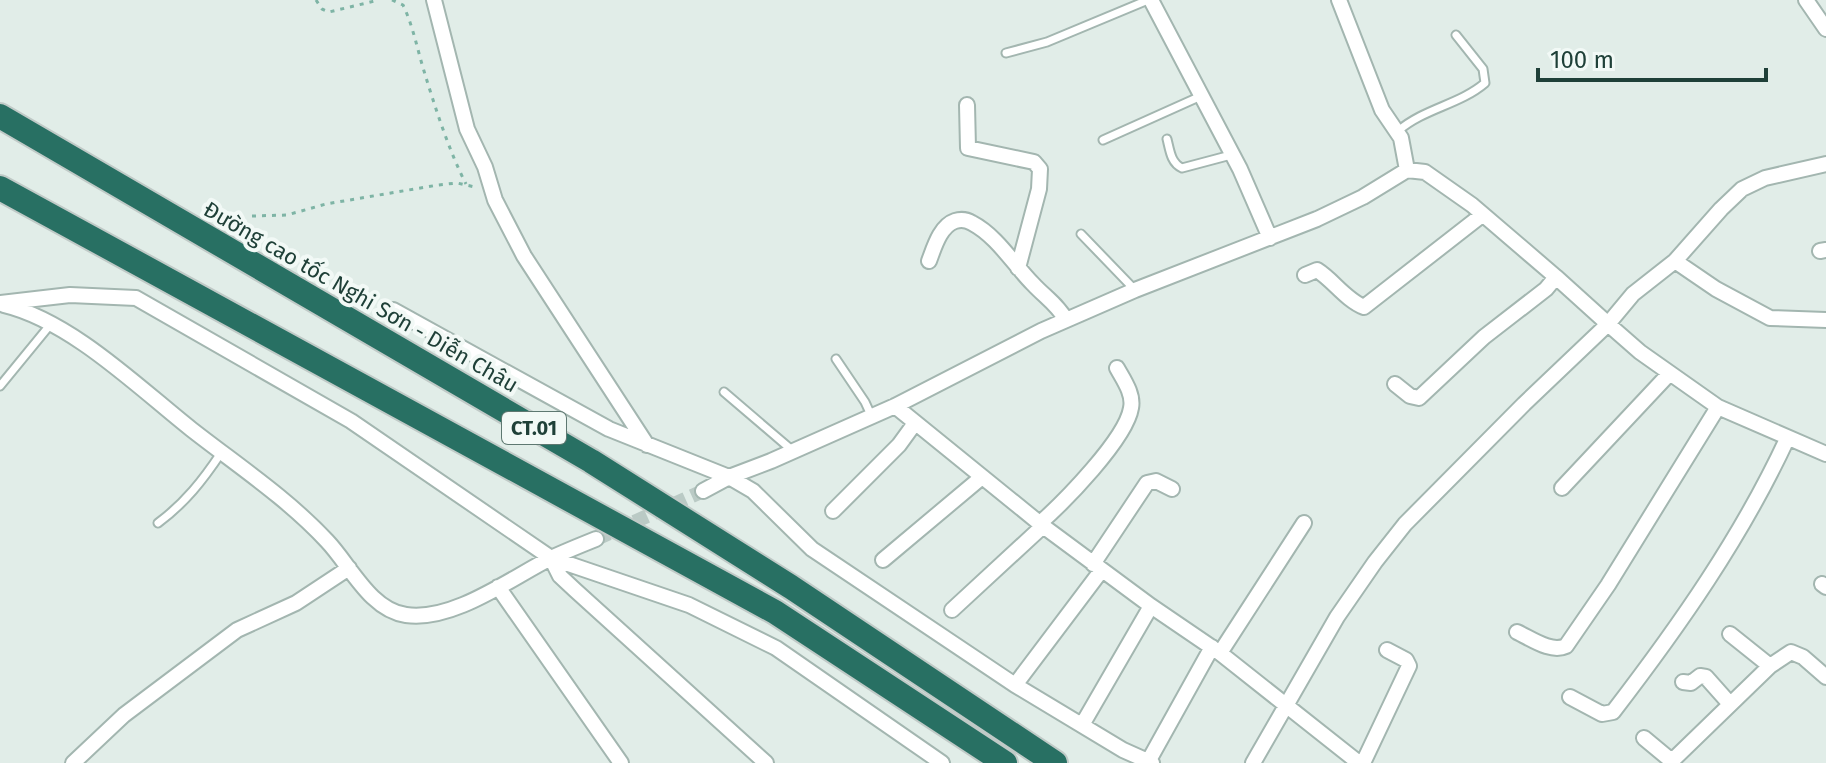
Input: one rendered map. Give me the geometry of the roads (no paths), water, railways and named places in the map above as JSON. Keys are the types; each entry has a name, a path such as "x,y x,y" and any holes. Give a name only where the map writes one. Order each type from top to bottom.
{"highway":[{"name":"Đường cao tốc Nghi Sơn - Diễn Châu","path":"0,116 591,461 791,587 1055,763"},
{"name":"CT.01","path":"0,188 775,612 1005,763"}],"street":[{"path":"434,0 467,129 485,167 493,194 524,256 647,446"},
{"path":"1150,0 1231,155 1270,238"},
{"path":"1339,0 1382,110 1398,131 1407,170"},
{"path":"1806,0 1826,29"},
{"path":"967,105 968,148 1034,162 1040,169 1039,189 1018,268"},
{"path":"1253,763 1337,617 1405,524 1513,414 1608,324 1633,294 1675,261 1742,189 1765,178 1826,164"},
{"path":"703,491 895,406 1066,320 1363,197 1407,170 1425,172 1482,215 1669,374 1718,407 1826,454"},
{"path":"1305,275 1317,270 1364,307 1482,215"},
{"path":"929,261 944,229 956,220 964,219 979,227 1061,310 1066,320"},
{"path":"1675,261 1716,289 1770,318 1826,320"},
{"path":"1395,384 1410,396 1419,398 1484,337 1546,289 1556,277"},
{"path":"0,304 70,295 136,298 351,421 551,558 689,605 776,648 942,763"},
{"path":"0,304 24,311 50,325 119,369 274,492 327,541 379,602 395,612 409,616 445,610 472,601 551,558 596,539"},
{"path":"393,310 595,422 647,446 729,477 753,491 812,549 1015,685 1150,763 1216,650 1304,523"},
{"path":"952,610 1041,525 1110,447 1127,420 1131,400 1117,368"},
{"path":"1562,488 1669,374"},
{"path":"895,406 1041,525 1216,650 1361,763 1409,666 1406,660 1387,650"},
{"path":"1517,632 1558,649 1566,646 1608,585 1718,407"},
{"path":"833,511 899,445 915,423"},
{"path":"1570,697 1602,714 1613,712 1704,588 1771,474 1787,439"},
{"path":"883,560 982,477"},
{"path":"1015,685 1097,567 1147,483 1156,481 1172,489"},
{"path":"551,558 560,576 766,763"},
{"path":"73,763 124,715 237,630 296,603 349,568"},
{"path":"498,587 621,763"},
{"path":"1082,725 1151,606"},
{"path":"1730,634 1770,666"},
{"path":"1644,738 1673,759 1785,654 1799,653 1826,677"},
{"path":"1683,682 1691,683 1700,676 1706,677 1730,704"}],"lane":[{"path":"1006,53 1047,42 1150,0"},
{"path":"1398,131 1417,117 1468,95 1485,83 1483,69 1456,35"},
{"path":"1103,140 1201,96"},
{"path":"1167,139 1175,165 1182,168 1231,155"},
{"path":"1081,234 1135,290"},
{"path":"0,386 50,325"},
{"path":"836,359 871,415"},
{"path":"724,392 793,451"},
{"path":"158,523 182,505 221,453"}],"tunnel":[{"path":"596,539 703,491"}]}
